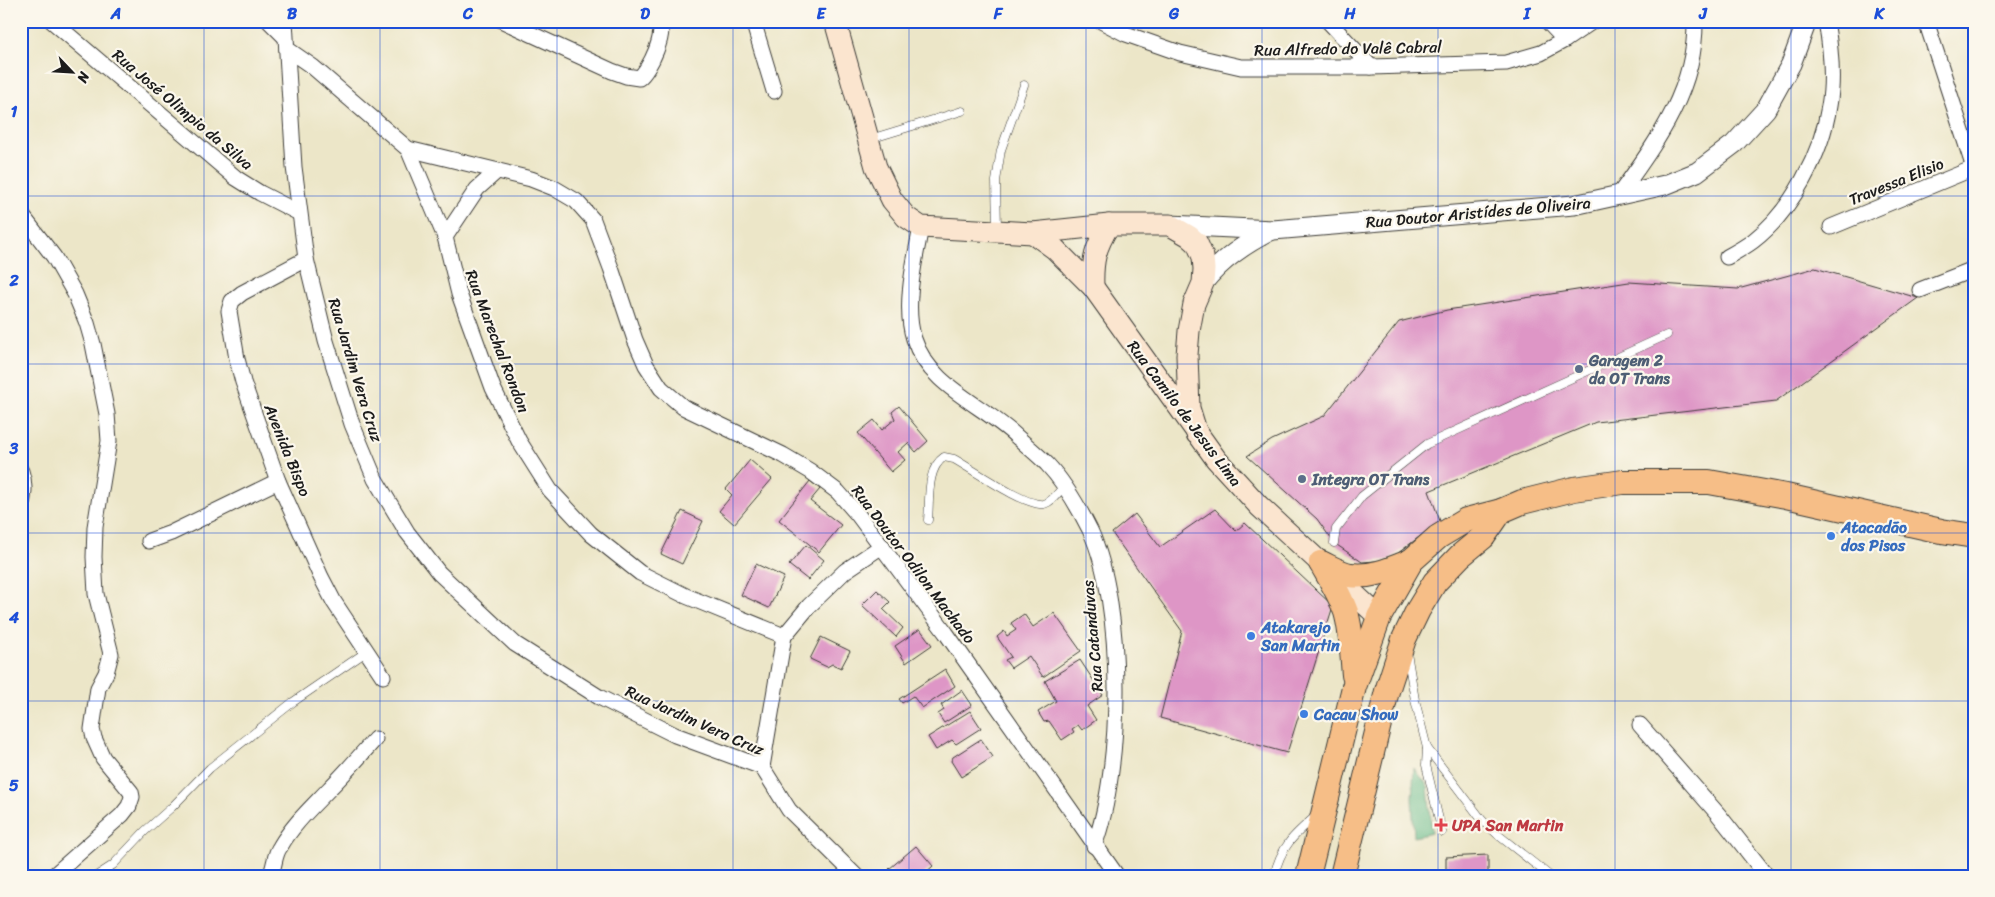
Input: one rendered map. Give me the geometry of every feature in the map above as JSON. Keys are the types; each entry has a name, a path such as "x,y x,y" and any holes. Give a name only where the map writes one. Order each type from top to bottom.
{"main road":[{"path":"835,21 876,167 892,200 906,216 921,226"},
{"path":"1093,287 1092,264 1098,242 1109,225"},
{"name":"Rua Doutor Aristídes de Oliveira","path":"921,226 1033,233 1109,225 1170,225"},
{"path":"1170,225 1197,243 1203,257 1203,283 1192,313 1188,331 1187,355 1189,408 1197,434"},
{"path":"1033,233 1055,250 1093,287"},
{"name":"Rua Camilo de Jesus Lima","path":"1093,287 1197,434 1237,484 1379,617"},
{"path":"1321,563 1348,575 1380,573 1410,561 1438,537 1466,520 1501,511 1522,502 1574,489 1623,482 1709,482 1786,496 1941,531 1974,536"},
{"path":"1342,876 1387,691 1404,639 1434,582 1460,556 1483,537 1501,511"},
{"path":"1308,876 1354,687 1379,617 1410,561"},
{"path":"1321,563 1338,592 1346,612 1352,641 1354,687"},
{"path":"1379,617 1387,691"}],"street":[{"name":"Rua José Olimpio da Silva","path":"52,21 236,178 299,213"},
{"name":"Rua Doutor Odilon Machado","path":"269,21 286,43 408,149 531,179 554,188 576,201 593,220 635,340 646,365 661,388 683,407 783,455 810,471 838,492 882,546 946,633 1094,846 1117,876"},
{"name":"Rua Jardim Vera Cruz","path":"285,21 294,167 306,259 326,341 352,424 371,470 407,532 439,572 514,644 599,697 675,735 762,766 789,810 856,876"},
{"path":"503,21 533,28 612,71 639,78 647,71 662,35 662,26 658,21"},
{"path":"754,21 774,91"},
{"name":"Rua Alfredo do Valê Cabral","path":"1101,21 1126,34 1180,53 1242,67 1371,67 1506,63 1542,53 1592,21"},
{"path":"1328,21 1371,67"},
{"path":"1547,21 1565,40"},
{"path":"1618,196 1654,145 1680,97 1692,66 1696,21"},
{"name":"Rua Doutor Aristídes de Oliveira","path":"1170,225 1273,230 1574,205 1665,185 1698,172 1734,144 1766,108 1791,64 1807,21"},
{"path":"1727,257 1753,241 1771,224 1802,181 1814,155 1829,106 1832,75 1826,21"},
{"path":"1926,21 1974,168"},
{"name":"Rua Marechal Rondon","path":"408,149 445,238 459,294 493,388 519,441 550,490 590,534 640,573 686,596 784,636"},
{"name":"Travessa Elisio","path":"1831,227 1974,168"},
{"path":"445,238 460,212 477,190 496,172"},
{"path":"21,214 54,258 75,294 93,344 107,414 109,441 95,527 94,557 96,594 111,654 106,673 98,688 92,729 102,758 124,783 132,797 129,806 122,815 53,876"},
{"name":"Rua Catanduvas","path":"921,226 910,309 914,339 923,358 946,384 1004,425 1048,465 1064,486 1086,524 1100,556 1108,588 1114,646 1116,709 1113,756 1106,804 1102,827 1094,846"},
{"name":"Rua Doutor Aristídes de Oliveira","path":"1203,283 1212,271 1239,248 1273,230"},
{"name":"Avenida Bispo","path":"306,259 242,293 232,301 229,311 243,382 278,481 330,593 383,676"},
{"path":"1920,290 1974,269"},
{"path":"21,471 25,483 21,510"},
{"path":"149,541 171,533 278,481"},
{"path":"762,766 784,636 809,606 845,571 882,546"},
{"path":"1640,725 1718,814 1767,876"},
{"path":"270,876 274,869 278,849 284,840 310,808 349,770 375,739"}],"lane":[{"path":"996,231 996,182 1001,150 1024,85"},
{"path":"868,140 962,111"},
{"path":"1334,543 1336,529 1362,496 1427,444 1667,335"},
{"path":"928,520 932,472 937,462 944,457 954,459 1021,499 1034,504 1045,504 1054,498 1064,486"},
{"path":"1404,639 1415,700 1427,748 1426,764 1442,832"},
{"path":"96,876 113,865 210,768 293,702 366,652"},
{"path":"1427,748 1482,820 1503,840 1550,876"},
{"path":"1274,876 1278,860 1292,837 1325,808"}],"green space":[{"path":"1414,768 1428,786 1432,833 1414,837 1412,798"},
{"path":"1444,870 1444,876 1425,876 1425,871"}],"building":[{"path":"1815,268 1918,298 1776,401 1596,422 1429,491 1440,521 1389,560 1362,562 1334,543 1317,519 1247,456 1272,440 1324,416 1399,322 1447,310 1629,282 1738,289"},
{"path":"899,406 928,441 916,452 908,443 898,452 905,460 891,472 858,433 874,420 882,430 895,419 892,412"},
{"path":"750,460 772,479 734,524 719,511 732,495 726,489"},
{"path":"810,481 820,489 810,501 841,525 819,552 779,520"},
{"path":"1215,509 1236,531 1245,523 1333,606 1287,753 1160,718 1182,631 1112,533 1135,514 1160,547"},
{"path":"682,511 703,521 682,564 661,554"},
{"path":"806,545 824,560 808,580 789,565"},
{"path":"756,564 784,577 769,608 741,595"},
{"path":"877,590 890,602 883,609 903,628 896,637 862,605"},
{"path":"1054,613 1081,651 1043,677 1029,656 1011,668 1005,660 1011,657 997,637 1004,631 1007,636 1016,630 1011,623 1024,614 1033,627"},
{"path":"920,629 932,645 906,663 895,646"},
{"path":"821,637 850,651 841,668 832,664 827,667 810,659"},
{"path":"1080,660 1103,695 1087,706 1096,720 1082,730 1078,725 1072,729 1074,732 1062,740 1049,721 1044,722 1038,712 1056,701 1045,681"},
{"path":"945,669 955,686 922,708 913,696 902,703 899,699"},
{"path":"962,690 972,705 944,723 938,714 944,710 941,705"},
{"path":"970,711 981,728 956,744 952,740 936,750 928,737"},
{"path":"981,739 993,757 961,777 951,761 953,757"},
{"path":"916,846 933,866 922,876 895,876 889,869"},
{"path":"1488,855 1488,876 1446,876 1446,857"}],"place":[{"name":"Garagem 2 da OT Trans","path":"1579,369"},
{"name":"Integra OT Trans","path":"1302,479"},
{"name":"Atacadão dos Pisos","path":"1831,536"},
{"name":"Atakarejo San Martin","path":"1251,636"},
{"name":"Cacau Show","path":"1304,714"},
{"name":"UPA San Martin","path":"1441,825"}]}
